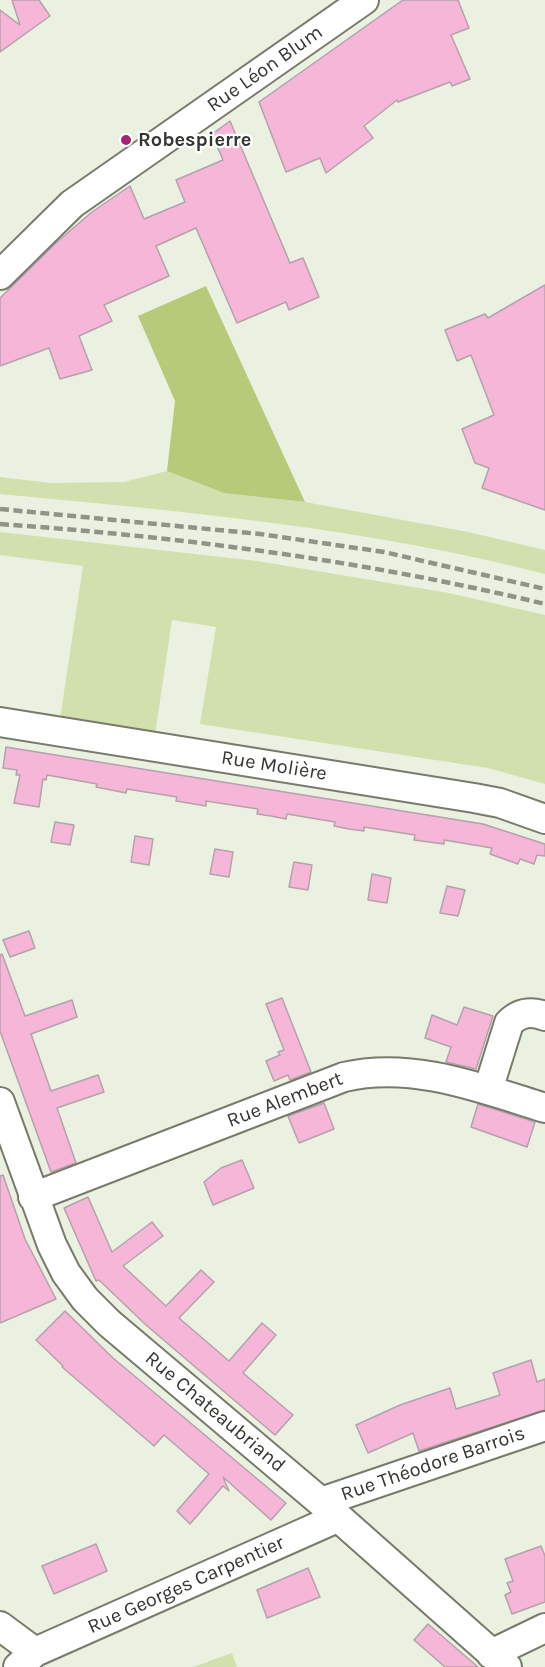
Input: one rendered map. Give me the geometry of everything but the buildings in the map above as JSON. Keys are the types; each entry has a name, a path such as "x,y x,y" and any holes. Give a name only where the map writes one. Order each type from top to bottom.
{"street":[{"name":"Rue Léon Blum","path":"0,275 72,204 364,0"},
{"name":"Rue Molière","path":"0,722 474,798 545,819"},
{"path":"488,1090 509,1023 526,1013 533,1012 545,1016"},
{"name":"Rue Alembert","path":"33,1197 353,1075 384,1071 413,1073 488,1090 545,1108"},
{"name":"Rue Chateaubriand","path":"0,1102 52,1245 61,1264 85,1299 109,1323 329,1510 499,1660"},
{"name":"Rue Théodore Barrois","path":"329,1510 545,1426"},
{"name":"Rue Georges Carpentier","path":"26,1659 329,1510"},
{"path":"0,1626 26,1659"},
{"path":"499,1660 545,1628"}],"green space":[{"path":"206,286 305,502 224,493 167,471 175,401 138,316"},
{"path":"167,471 224,493 305,502 468,532 545,550 545,574 410,544 274,523 0,494 0,477 51,483 124,482"},
{"path":"0,532 257,561 449,593 545,615 545,784 488,768 200,724 216,627 172,620 155,734 60,719 83,566 0,555"},
{"path":"232,1653 237,1667 193,1667"}],"railway":[{"path":"0,509 260,534 384,552 545,589"},
{"path":"0,524 138,536 274,553 410,575 545,604"}],"place":[{"name":"Robespierre","path":"126,140"}]}
